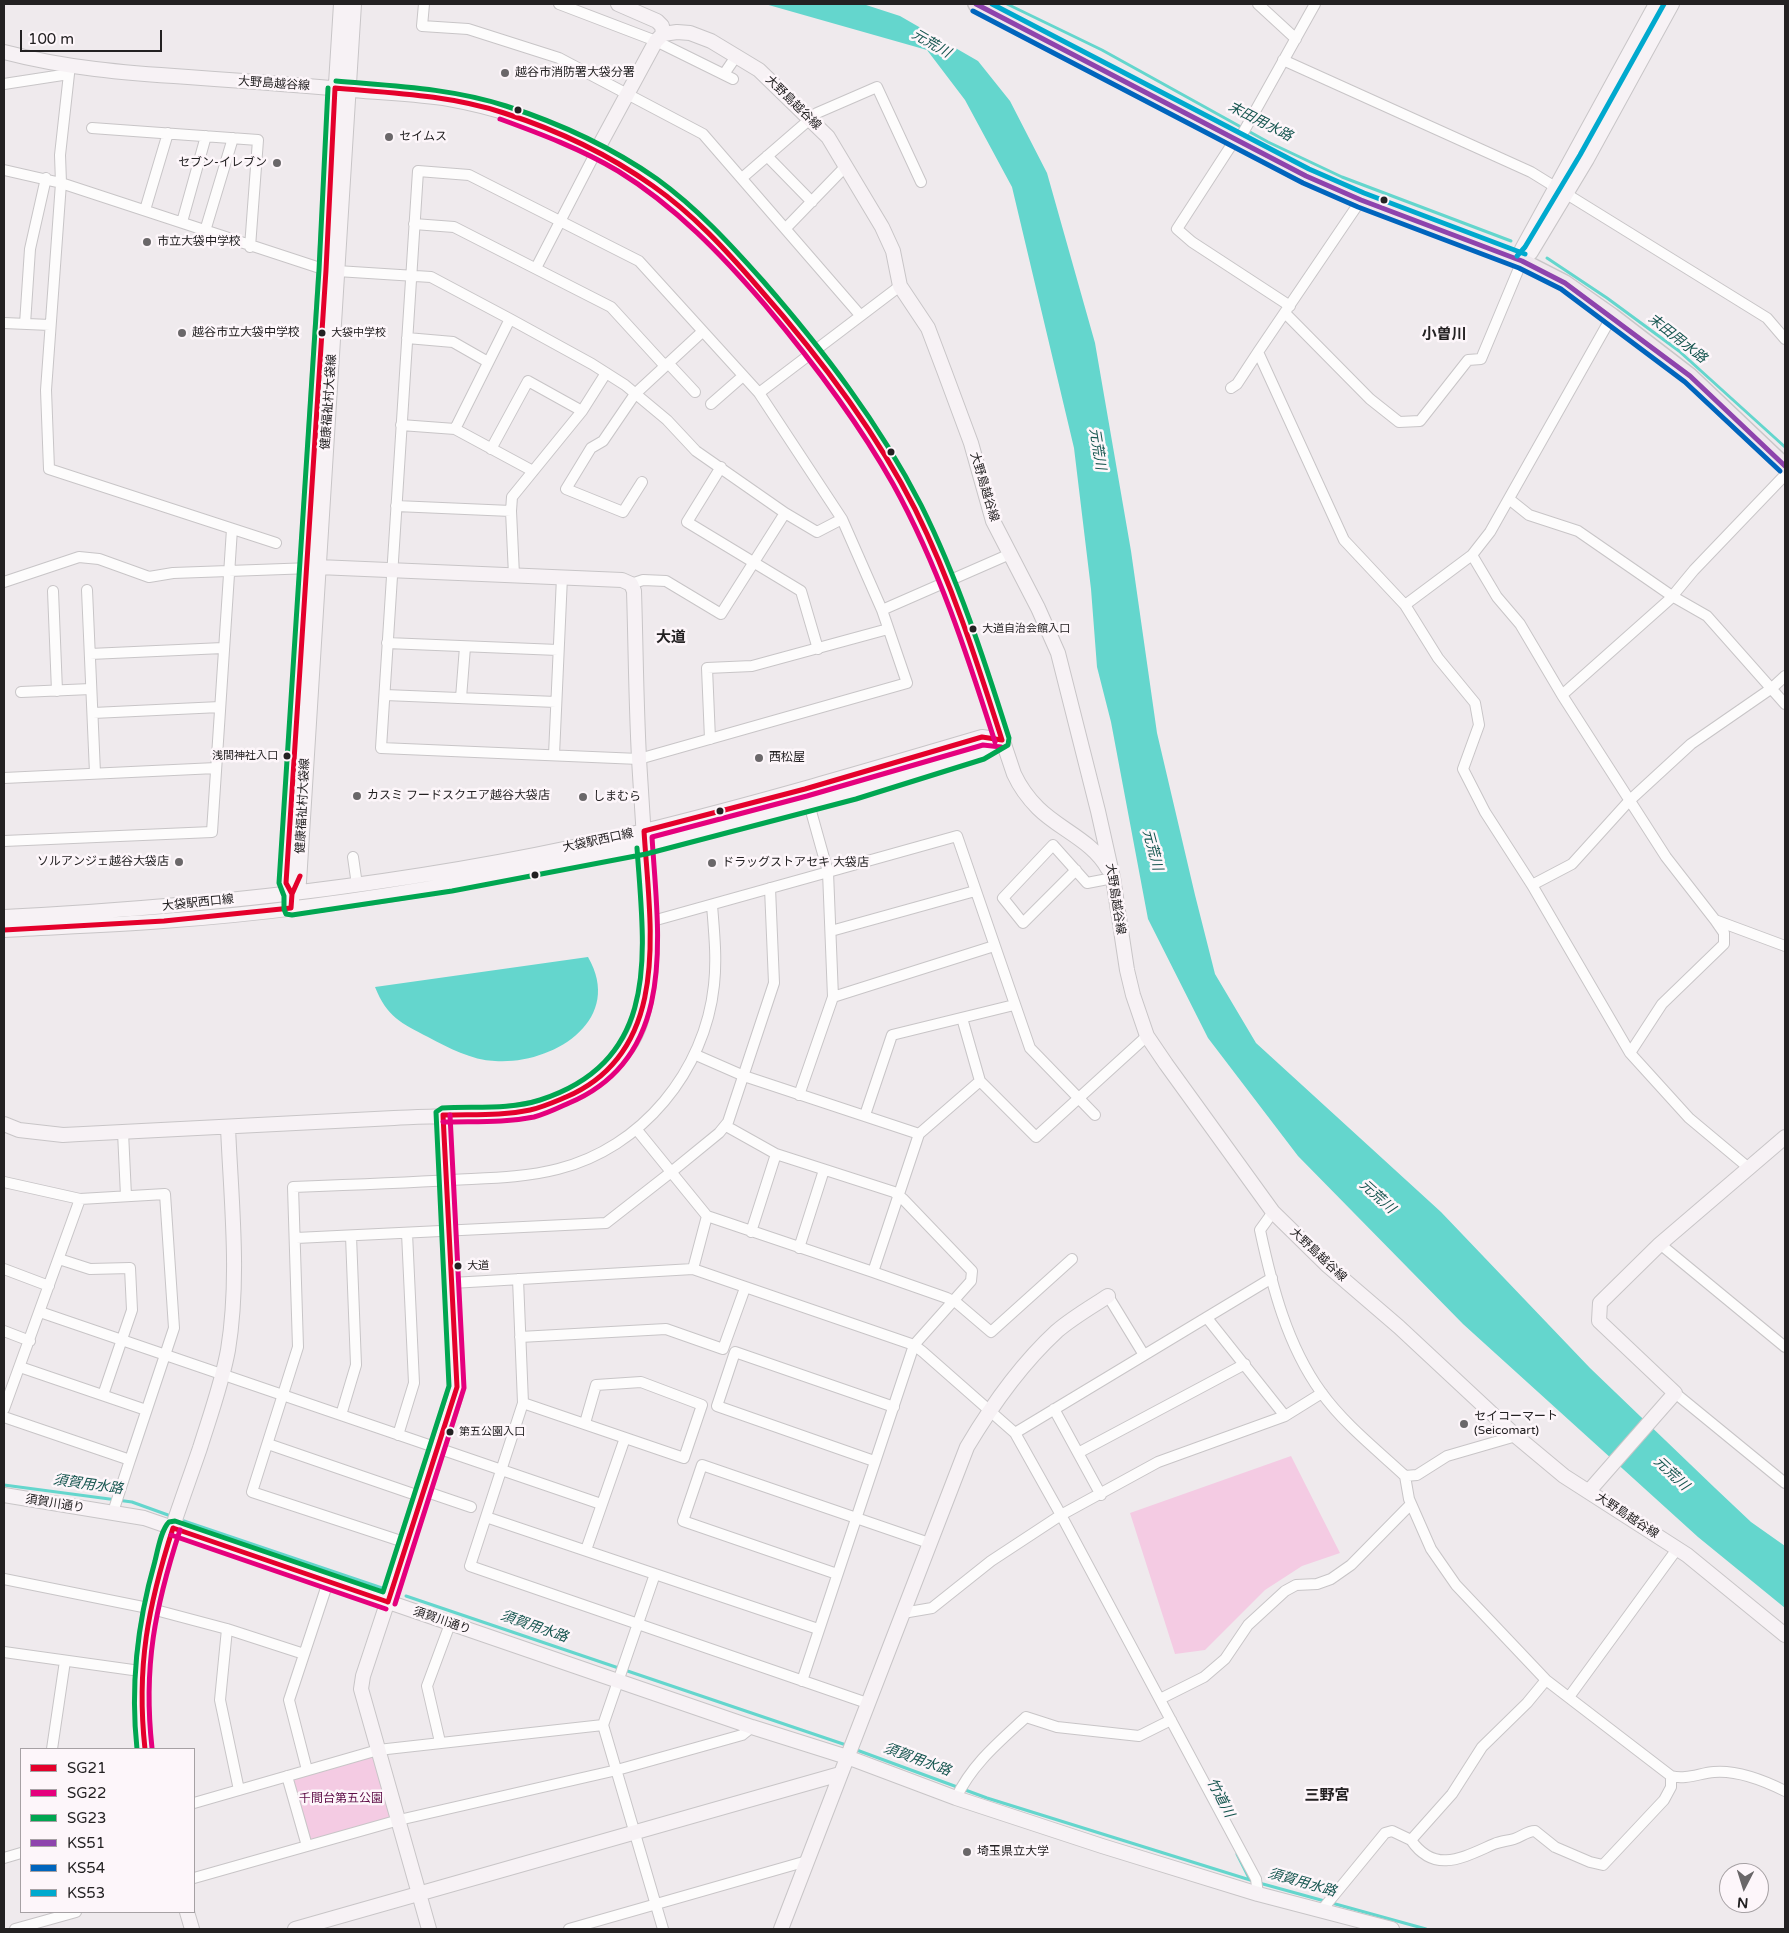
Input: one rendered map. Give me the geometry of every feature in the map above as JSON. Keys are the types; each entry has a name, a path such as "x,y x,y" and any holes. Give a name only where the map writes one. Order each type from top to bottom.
{"main road":[{"path":"976,4 1241,133 1306,176 1361,200 1522,261 1564,284 1612,316 1690,376 1785,466"}],"street":[{"name":"健康福祉村大袋線","path":"331,271 335,88 341,4"},
{"name":"健康福祉村大袋線","path":"292,901 286,883 312,568 331,271 350,90 354,4"},
{"path":"424,4 422,26 468,30 559,58 703,134 860,315"},
{"path":"559,4 660,38 728,76 737,55"},
{"path":"536,268 597,150 660,38 662,26 657,21 618,4"},
{"path":"1258,4 1296,39"},
{"path":"1315,4 1241,133 1177,229 1192,242 1287,310 1370,399 1399,422 1420,421 1468,360 1480,359 1522,261 1531,252 1560,189 1656,4"},
{"path":"1560,189 1587,159 1672,4"},
{"name":"大野島越谷線","path":"660,38 677,32 690,33 711,41 759,70 811,118 828,137 893,251 900,286 928,328 971,442 993,521 1038,608 1058,653 1082,738 1113,878 1126,970 1147,1036 1273,1212 1328,1266 1399,1327 1516,1436 1564,1476 1677,1549 1785,1635"},
{"name":"大野島越谷線","path":"4,52 69,70 410,94 476,104 533,123 597,150 639,176 696,220 736,262 813,350 872,434 899,480 946,582 1014,774 1022,790 1039,809 1097,853 1113,878"},
{"path":"1283,60 1530,172 1767,318 1785,339"},
{"path":"4,84 69,70 60,155 61,182 46,390 49,469 276,542"},
{"path":"742,178 811,118 876,87 920,182"},
{"path":"92,128 258,140 250,247"},
{"path":"145,210 168,133"},
{"path":"182,222 206,136"},
{"path":"205,231 233,138"},
{"path":"767,156 812,202"},
{"path":"786,228 846,166"},
{"path":"4,170 61,182 182,222 250,247 331,271 431,277 606,373 668,420 696,451 785,513 817,532 842,519"},
{"path":"418,171 469,175 560,221 639,261 759,393 842,519 882,610 907,682 639,759 381,748 418,171"},
{"path":"25,324 30,249 46,178"},
{"path":"1231,388 1237,384 1361,200"},
{"path":"414,224 454,227 611,307 695,392"},
{"path":"759,393 813,350 900,286"},
{"path":"1405,605 1472,554 1490,532 1612,316"},
{"path":"455,429 510,319"},
{"path":"4,323 50,325"},
{"path":"642,482 623,512 566,490 591,448 604,441 635,394 702,332"},
{"path":"407,338 453,342 488,362"},
{"path":"1258,352 1344,540 1405,605 1438,658 1475,703 1479,725 1463,769 1485,812 1532,885 1630,1054 1689,1118 1750,1169"},
{"path":"514,575 512,497 531,470 582,411 606,373"},
{"path":"711,404 742,376"},
{"path":"491,449 528,381 582,411"},
{"path":"401,425 455,429 531,470"},
{"path":"721,467 687,522 801,591 818,648"},
{"path":"1562,695 1672,596 1694,570 1785,475"},
{"path":"1508,499 1529,515 1578,530 1672,596 1707,616 1785,704"},
{"path":"396,506 511,511"},
{"path":"4,582 79,557 98,559 149,577 173,573 312,568 622,580 631,584 643,580 666,581 721,614 785,513"},
{"path":"4,842 212,832 232,529"},
{"path":"882,610 1010,554"},
{"path":"1472,554 1497,597 1520,624 1562,695 1666,857 1724,933 1724,944 1662,1004 1630,1054"},
{"path":"554,755 562,577"},
{"path":"4,1124 19,1130 62,1135 443,1115 540,1107 569,1097 595,1083 613,1066 629,1045 642,1020 648,985 649,922 639,759 634,591 631,584"},
{"path":"87,590 95,773"},
{"path":"53,591 57,691"},
{"path":"710,739 707,668 752,666 888,629"},
{"path":"388,643 558,650"},
{"path":"461,698 464,647"},
{"path":"90,654 223,648"},
{"path":"1532,885 1572,864 1629,801 1691,744 1772,688 1785,676"},
{"path":"21,692 91,689"},
{"path":"384,694 556,702"},
{"path":"92,713 220,707"},
{"name":"大袋駅西口線","path":"4,930 164,921 292,901 357,885 502,860 644,831 805,789 982,737 1002,740"},
{"name":"大袋駅西口線","path":"4,917 292,901 452,884 644,847 809,804 982,752 1002,740"},
{"path":"4,778 216,768"},
{"path":"799,1095 833,997 828,872 809,804"},
{"path":"649,922 957,836 974,891 1030,1048 1096,1116"},
{"path":"1076,870 1023,922 1003,898 1053,845 1076,870 1087,883 1113,878"},
{"path":"353,857 357,885"},
{"path":"296,1238 606,1223 726,1126 774,983 770,888"},
{"path":"831,931 974,891"},
{"path":"407,1543 252,1492 298,1347 293,1188 510,1177 561,1169 605,1150 637,1130 664,1103 696,1055 709,1012 714,983 712,905"},
{"path":"1715,920 1785,946"},
{"path":"833,997 994,946"},
{"path":"865,1115 892,1035 1014,1005"},
{"path":"962,1018 980,1081 1036,1137 1147,1036"},
{"path":"696,1055 744,1076 919,1134"},
{"path":"873,1272 919,1134 980,1081"},
{"path":"429,1929 361,1689 363,1676 457,1387 443,1115"},
{"path":"726,1126 776,1154 898,1195 972,1271 971,1281 914,1345 802,1681"},
{"path":"145,1748 139,1698 140,1671 148,1608 223,1375 230,1335 234,1287 228,1127"},
{"path":"637,1130 670,1173 707,1216 873,1272 952,1301 991,1332 1072,1259"},
{"path":"123,1132 126,1196"},
{"path":"1785,1138 1660,1244 1600,1303 1599,1321 1675,1393 1785,1483"},
{"path":"751,1232 776,1154"},
{"path":"799,1248 824,1170"},
{"path":"4,1182 80,1199 165,1194 174,1328 113,1512"},
{"path":"4,1410 80,1199"},
{"path":"1273,1212 1260,1230 1283,1320 1311,1377 1322,1393 1344,1419 1405,1476 1411,1504 1431,1549 1456,1585 1546,1680 1672,1776 1684,1777 1715,1772 1742,1774 1785,1791"},
{"path":"693,1269 707,1216"},
{"path":"398,1435 414,1383 407,1233"},
{"path":"341,1415 356,1365 351,1236"},
{"path":"1660,1244 1785,1347"},
{"path":"59,1259 90,1269 130,1268 132,1310 103,1395"},
{"path":"4,1269 49,1286"},
{"path":"452,1283 693,1269 914,1345 1015,1433 1061,1514 1256,1879 1258,1894"},
{"path":"1015,1433 1272,1278"},
{"path":"518,1279 523,1403 470,1566 867,1703"},
{"path":"520,1337 666,1329 723,1349 745,1288"},
{"path":"781,1929 967,1447 990,1410 1017,1373 1058,1330 1108,1296 1144,1354"},
{"path":"40,1312 601,1504"},
{"path":"1207,1318 1285,1416"},
{"path":"4,1331 30,1341"},
{"path":"874,1461 717,1406 735,1352 894,1407"},
{"path":"1078,1453 1245,1364"},
{"path":"20,1367 146,1410"},
{"path":"523,1403 684,1458 702,1405 641,1382 596,1385 585,1423"},
{"path":"902,1613 932,1608 991,1561 1061,1514 1101,1495 1158,1462 1285,1416 1322,1393"},
{"path":"1589,1491 1663,1409 1675,1393"},
{"path":"1054,1409 1101,1495"},
{"path":"4,1417 130,1460"},
{"path":"1405,1476 1417,1475 1447,1456 1516,1436"},
{"path":"586,1550 625,1438"},
{"path":"268,1444 471,1508"},
{"path":"837,1574 683,1521 702,1465 929,1543"},
{"name":"須賀川通り","path":"4,1495 139,1517 752,1727 847,1757 956,1798 1258,1894 1393,1929"},
{"path":"1160,1699 1204,1677 1225,1659 1248,1625 1284,1591 1296,1585 1317,1584 1331,1579 1351,1565 1411,1504"},
{"path":"486,1516 818,1629"},
{"path":"1569,1698 1677,1549"},
{"path":"655,1574 603,1725 663,1929"},
{"path":"4,1579 148,1608 227,1629 304,1654"},
{"path":"307,1770 289,1700 328,1582"},
{"path":"440,1742 427,1686 450,1624"},
{"path":"227,1629 220,1700 239,1790"},
{"path":"4,1652 140,1671"},
{"path":"52,1748 65,1661"},
{"path":"1411,1840 1452,1794 1482,1747 1527,1703 1546,1680"},
{"path":"956,1798 965,1780 980,1760 1026,1717 1057,1727 1139,1736 1171,1720"},
{"path":"195,1803 378,1750 603,1725"},
{"path":"195,1878 399,1820 616,1770 742,1735 752,1727"},
{"path":"294,1929 840,1774"},
{"path":"287,1776 307,1846"},
{"path":"1321,1911 1385,1833 1392,1831 1411,1840 1424,1856 1436,1860 1451,1860 1469,1856 1497,1842 1514,1839 1535,1831 1555,1847 1590,1862 1603,1865 1664,1800 1671,1787 1672,1776"},
{"path":"4,1858 20,1853"},
{"path":"569,1929 807,1861"},
{"path":"14,1929 72,1913"},
{"path":"187,1913 192,1929"}],"green space":[{"path":"1291,1456 1340,1553 1302,1566 1265,1590 1205,1650 1175,1654 1130,1513"},
{"name":"千間台第五公園","path":"374,1756 392,1818 308,1841 291,1780"}],"water":[{"name":"元荒川","path":"765,4 863,4 900,16 978,61 1010,101 1047,173 1095,343 1131,551 1157,733 1215,974 1256,1043 1441,1212 1590,1368 1715,1488 1751,1522 1785,1546 1785,1608 1698,1537 1463,1324 1298,1156 1208,1038 1148,919 1111,722 1097,667 1091,589 1074,448 1012,187 965,100 927,50"},
{"path":"588,957 597,980 597,1001 590,1019 577,1034 559,1047 539,1055 517,1060 486,1060 460,1053 410,1028 390,1012 375,987"}],"waterway":[{"name":"末田用水路","path":"1007,4 1102,50 1268,142 1342,177 1511,241"},
{"name":"末田用水路","path":"1547,258 1607,298 1679,351 1785,447"},
{"name":"須賀用水路","path":"4,1485 132,1502 168,1515"},
{"name":"須賀用水路","path":"184,1521 382,1588"},
{"name":"須賀用水路","path":"406,1596 849,1746"},
{"name":"須賀用水路","path":"854,1749 987,1798 1263,1884 1426,1929"},
{"name":"竹道川","path":"1237,1854 1250,1880"}],"transit line":[{"name":"KS51","path":"976,4 1306,176 1361,200 1522,261 1565,283 1690,376 1785,466"},
{"name":"KS53","path":"992,4 1309,169 1364,193 1525,254"},
{"name":"KS53","path":"1517,256 1525,247 1580,155 1664,4"},
{"name":"KS54","path":"973,11 1303,183 1358,207 1519,268 1561,289 1685,382 1780,471"},
{"name":"SG23","path":"328,88 319,270 279,883 284,896 286,914 292,915 452,891 646,854 856,799 984,759 1008,745 1009,738 1000,708 959,590 921,505 905,475 849,388 763,281 713,227 672,190 639,167 603,146 545,120 485,100 443,91 336,81"},
{"name":"SG21","path":"292,894 286,883 326,270 335,88 441,98 483,107 543,127 600,153 636,174 682,208 708,233 780,313 844,393 899,479 941,565 973,652 1002,740"},
{"name":"SG22","path":"500,119 546,136 590,156 618,171 659,200 715,250 765,305 800,348 864,437 893,484 909,515 938,578 974,676 995,742"},
{"name":"SG21","path":"443,1115 509,1113 544,1106 566,1097 600,1076 624,1049 639,1018 647,982 650,945 644,831 805,789 982,737 1002,740"},
{"name":"SG22","path":"443,1122 511,1120 543,1114 569,1103 604,1082 629,1056 645,1024 654,989 657,952 657,913 652,837 807,796 983,745 1001,747"},
{"name":"SG23","path":"137,1748 134,1701 140,1631 159,1545 166,1525 169,1522 175,1521 383,1592 449,1386 436,1112 442,1108 504,1106 540,1100 580,1082 608,1058 627,1030 637,998 642,962 642,925 637,848"},
{"name":"SG21","path":"4,930 164,921 291,908 292,894 300,876"},
{"name":"SG21","path":"388,1602 457,1387 443,1115"},
{"name":"SG22","path":"395,1604 464,1388 450,1115"},
{"name":"SG21","path":"173,1528 388,1602"},
{"name":"SG21","path":"145,1748 142,1691 146,1637 157,1584 173,1528"},
{"name":"SG22","path":"152,1748 149,1691 153,1638 164,1585 180,1530"},
{"name":"SG22","path":"171,1535 386,1609"}],"place":[{"name":"越谷市消防署大袋分署","path":"505,73"},
{"name":"セイムス","path":"389,137"},
{"name":"セブン-イレブン","path":"277,163"},
{"name":"市立大袋中学校","path":"147,242"},
{"name":"越谷市立大袋中学校","path":"182,333"},
{"name":"大袋中学校","path":"322,333"},
{"name":"大道自治会館入口","path":"973,629"},
{"name":"浅間神社入口","path":"287,756"},
{"name":"西松屋","path":"759,758"},
{"name":"カスミ フードスクエア越谷大袋店","path":"357,796"},
{"name":"しまむら","path":"583,797"},
{"name":"ソルアンジェ越谷大袋店","path":"179,862"},
{"name":"ドラッグストアセキ 大袋店","path":"712,863"},
{"name":"大道","path":"458,1266"},
{"name":"セイコーマート (Seicomart)","path":"1464,1424"},
{"name":"第五公園入口","path":"450,1432"},
{"name":"埼玉県立大学","path":"967,1852"}],"district":[{"name":"小曽川","path":"1444,335"},
{"name":"大道","path":"671,638"},
{"name":"三野宮","path":"1327,1796"}]}
